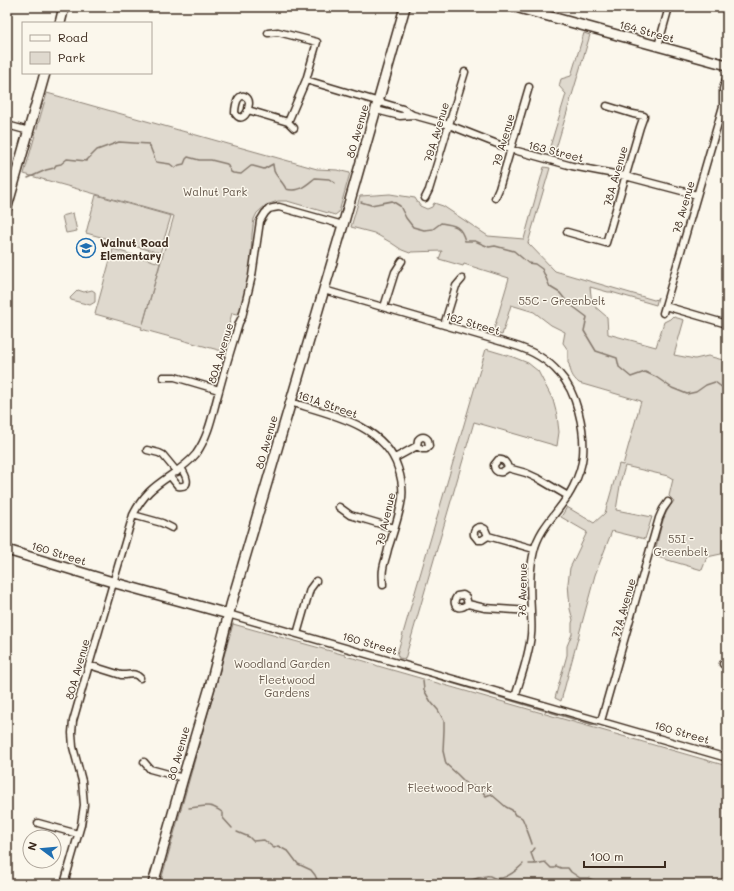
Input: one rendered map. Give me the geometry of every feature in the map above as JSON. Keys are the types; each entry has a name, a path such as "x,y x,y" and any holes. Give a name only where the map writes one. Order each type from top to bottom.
{"street":[{"path":"60,22 64,7"},
{"name":"80 Avenue","path":"153,884 210,687 228,614 343,225 405,7"},
{"name":"164 Street","path":"515,7 727,65"},
{"path":"658,46 669,7"},
{"path":"268,33 278,32 317,42 306,80 288,122"},
{"name":"79A Avenue","path":"426,198 465,72"},
{"path":"7,207 46,74"},
{"name":"78 Avenue","path":"723,106 724,89 727,76"},
{"name":"163 Street","path":"306,80 377,106 403,109 413,116 449,125 510,149 572,166 625,176 697,196"},
{"name":"79 Avenue","path":"495,198 529,87"},
{"name":"78 Avenue","path":"727,98 723,106 664,309 727,324"},
{"name":"78A Avenue","path":"567,232 606,243 644,116 606,106"},
{"path":"248,110 288,122 294,128"},
{"path":"7,125 29,131"},
{"name":"80A Avenue","path":"64,884 78,834 84,796 73,747 72,733 75,713 133,515 144,497 188,462 202,443 238,323 242,317 252,276 257,235 262,217 269,209 276,207 343,225"},
{"path":"384,307 395,272 402,261"},
{"path":"444,325 456,286 462,279"},
{"name":"162 Street","path":"324,290 520,347 536,355 560,373 572,392 581,422"},
{"path":"163,377 175,377 219,390"},
{"name":"161A Street","path":"290,402 361,426 377,438 395,458"},
{"name":"78 Avenue","path":"515,697 530,642 532,627 530,569 534,549 542,530 568,496 577,476 583,456 583,434 581,422"},
{"path":"395,458 417,446"},
{"path":"147,450 163,455 179,470 187,481 185,485 178,486 170,476"},
{"name":"79 Avenue","path":"383,585 383,567 401,503 402,494 402,481 395,458"},
{"path":"508,468 526,473 539,479 568,496"},
{"name":"77A Avenue","path":"601,721 659,518 668,502"},
{"path":"339,507 350,515 394,528"},
{"path":"133,515 172,528"},
{"path":"488,536 534,549"},
{"name":"160 Street","path":"7,550 113,582 727,758"},
{"path":"297,634 310,589 316,581"},
{"path":"468,604 485,608 531,610"},
{"path":"89,665 121,675 134,673 140,678"},
{"path":"144,762 150,769 183,778"},
{"path":"38,823 78,834"}],"green space":[{"path":"584,33 590,35 555,152 549,150 566,94 559,86 561,79 571,76"},
{"name":"Walnut Park","path":"47,93 317,169 337,170 350,173 339,212 335,215 287,201 278,201 266,205 257,213 254,219 252,234 250,274 240,312 237,314 232,313 222,351 141,329 142,327 95,314 113,249 160,263 143,324 174,216 24,174"},
{"path":"544,167 550,168 528,243 555,271 654,300 658,297 656,305 590,287 592,304 607,317 608,334 656,347 664,322 673,316 684,320 674,355 695,359 708,356 727,362 727,556 721,554 707,557 702,570 654,556 663,520 674,501 669,496 673,479 668,476 625,466 616,510 652,517 645,539 612,531 595,575 561,701 555,698 567,655 567,646 572,634 573,620 570,609 568,583 570,568 587,532 561,517 567,507 594,523 605,513 619,464 623,465 641,401 579,383 572,375 568,363 568,350 563,343 565,332 551,325 534,312 511,305 502,335 493,332 509,278 464,264 463,266 439,259 442,251 410,253 402,250 374,233 351,227 360,196 390,194 415,198 420,206 427,209 432,207 434,203 443,206 488,236 524,239"},
{"path":"96,195 171,216 160,253 86,233"},
{"path":"73,213 77,231 66,233 62,216"},
{"path":"78,290 84,292 92,290 95,292 95,302 90,305 71,300 70,298"},
{"path":"486,349 528,363 538,371 553,400 557,415 559,432 557,446 474,422 405,659 399,658 397,654"},
{"name":"Fleetwood Park","path":"233,624 727,766 727,884 160,884"}],"waterway":[{"path":"28,178 54,168 56,165 61,164 67,159 86,161 97,150 119,142 149,144 156,162 170,164 175,168 184,164 188,157 227,164 231,172 241,174 251,166 264,169 273,164 274,171 286,189 295,190 302,188 315,178 329,179 335,183"},
{"path":"361,202 371,205 392,201 400,206 406,218 413,227 424,230 433,229 441,223 454,226 462,232 465,241 475,241 489,247 495,246 514,251 528,263 535,264 542,269 550,287 560,293 567,302 587,317 584,331 596,351 617,358 619,367 631,377 645,372 656,377 672,388 687,394 696,392 706,385 715,382 727,392"},
{"path":"435,678 597,726"},
{"path":"423,681 424,690 444,721 443,751 446,764 468,785 478,788 486,796 491,794 506,807 512,810 515,815 520,816 532,844"},
{"path":"189,808 207,806 214,807 223,813 223,818 232,828"},
{"path":"237,832 249,837 253,841 264,840 274,848 278,846 289,852 298,864 311,870 319,884"},
{"path":"535,848 531,853 535,864"},
{"path":"529,864 545,862 551,868 555,868 556,866 568,868 580,878 588,878 598,882 603,882 605,884"},
{"path":"462,884 486,876 503,878 514,872 523,864"}],"place":[{"name":"Walnut Road Elementary","path":"86,248"}],"park label":[{"name":"55C - Greenbelt","path":"562,300"},
{"name":"55I - Greenbelt","path":"681,544"},
{"name":"Woodland Garden","path":"282,663"},
{"name":"Fleetwood Gardens","path":"287,685"}]}
